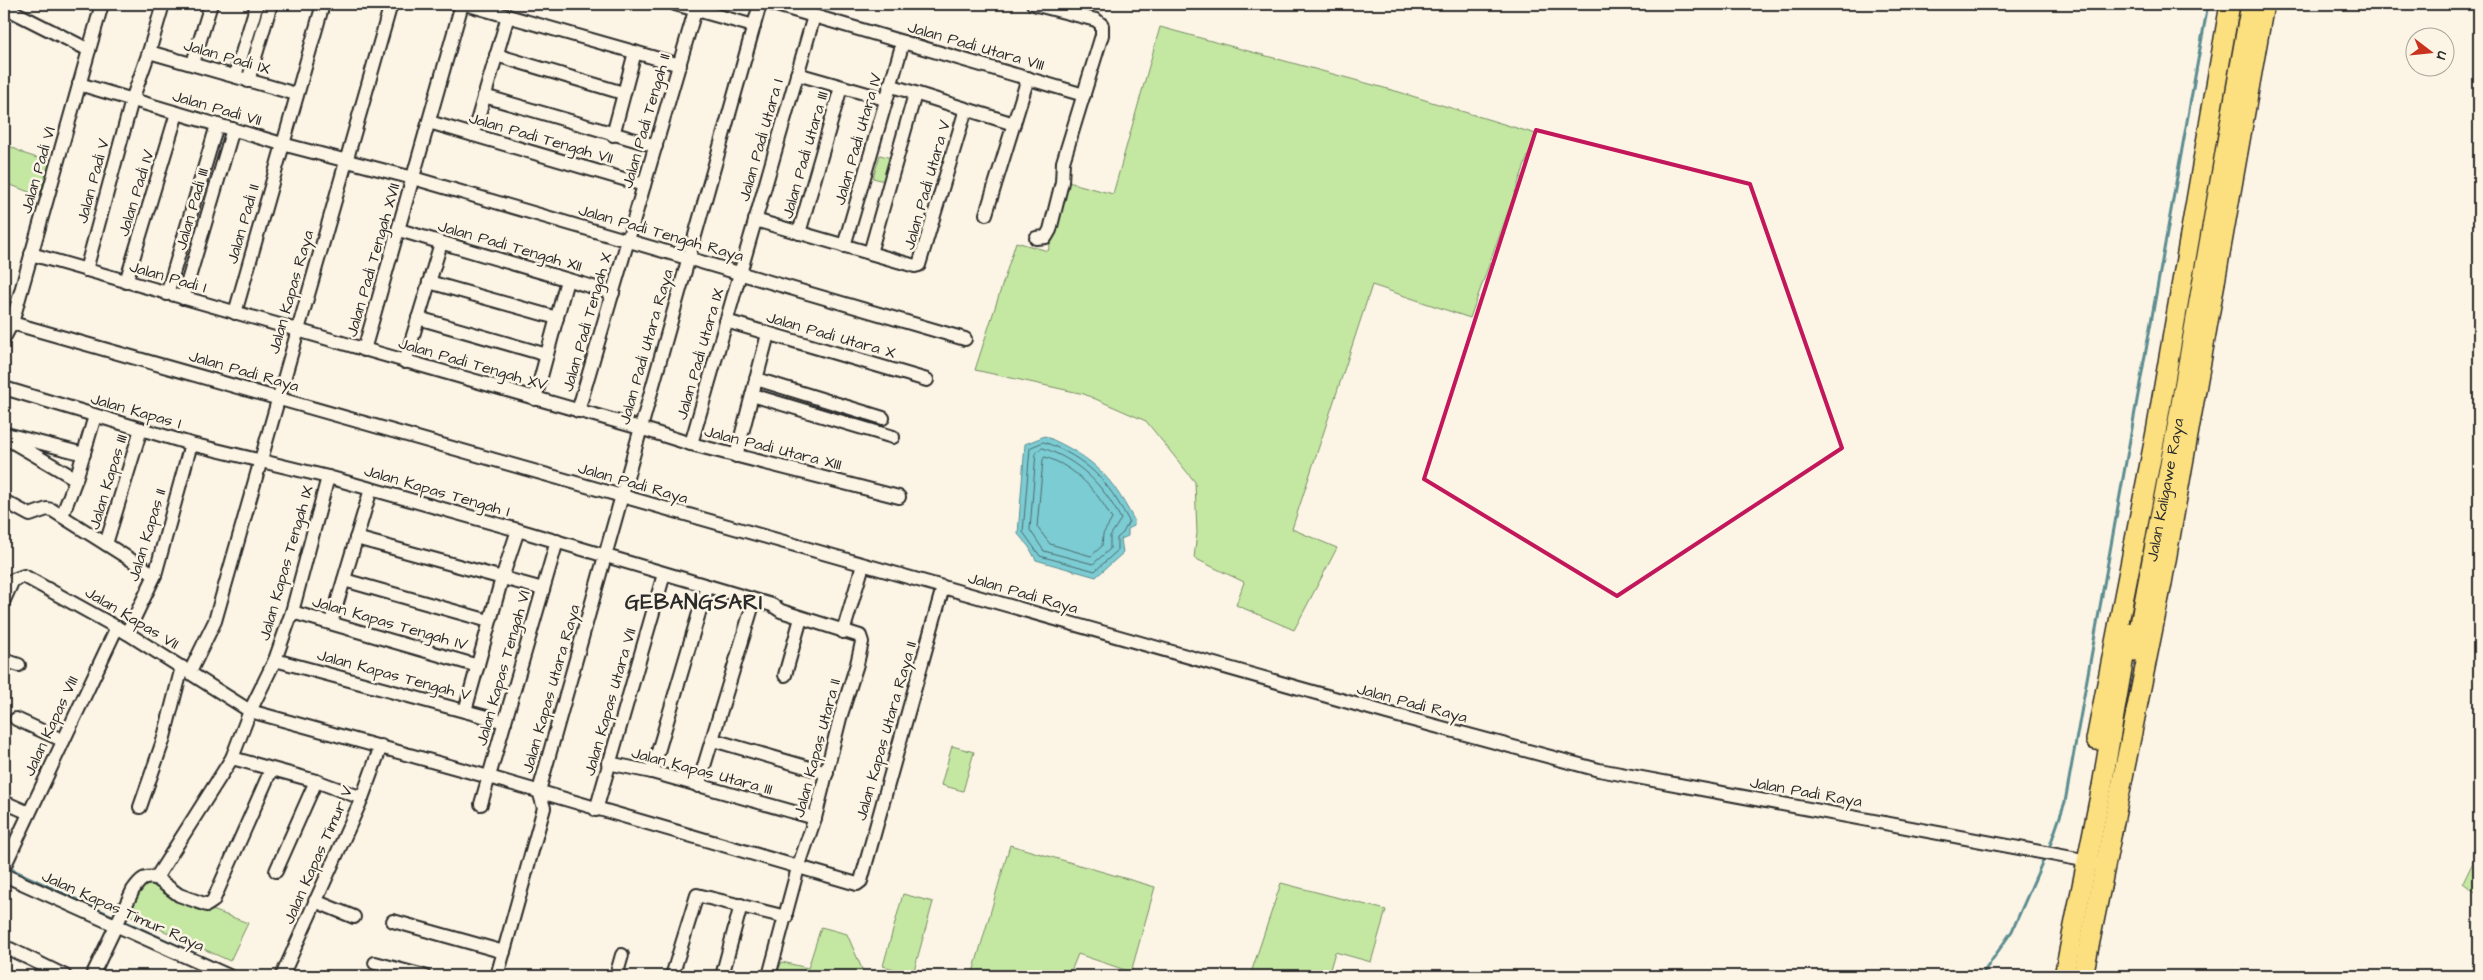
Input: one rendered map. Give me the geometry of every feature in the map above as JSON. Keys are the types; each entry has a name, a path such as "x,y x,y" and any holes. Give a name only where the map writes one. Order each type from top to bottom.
{"highway":[{"path":"2102,786 2095,745 2102,702 2157,426 2230,4"},
{"name":"Jalan Kaligawe Raya","path":"2074,976 2102,786 2239,75 2240,4"},
{"name":"Jalan Kaligawe Raya","path":"2091,862 2177,426 2251,4"},
{"path":"2083,976 2162,583 2239,75 2264,4"},
{"path":"2064,976 2091,862"}],"street":[{"name":"Jalan Padi VI","path":"4,338 8,318 31,254 102,4"},
{"name":"Jalan Padi V","path":"86,270 132,100 163,4"},
{"path":"193,63 211,4"},
{"path":"235,76 256,4"},
{"path":"248,80 271,4"},
{"name":"Jalan Padi II","path":"235,313 323,4"},
{"name":"Jalan Kapas Raya","path":"140,807 186,669 215,621 391,4"},
{"path":"463,4 680,65"},
{"name":"Jalan Padi Tengah XVII","path":"364,350 463,4"},
{"path":"675,4 696,7 754,26"},
{"name":"Jalan Padi Utara Raya","path":"621,496 760,4"},
{"name":"Jalan Padi Utara VIII","path":"773,4 1084,95"},
{"path":"1034,4 1096,20 1102,25 1102,35 1063,162 1062,182 1050,230 1046,237 1036,238"},
{"path":"4,7 89,50"},
{"name":"Jalan Padi Tengah II","path":"628,242 696,7"},
{"path":"473,135 508,16"},
{"name":"Jalan Padi Utara I","path":"740,273 814,16"},
{"name":"Jalan Padi Utara IV","path":"844,246 889,85 903,42"},
{"name":"Jalan Padi IX","path":"149,52 193,63 296,94"},
{"path":"613,135 635,52"},
{"path":"496,55 623,93"},
{"path":"797,74 885,99"},
{"path":"986,214 1028,78"},
{"name":"Jalan Padi VII","path":"79,84 282,144 347,160"},
{"path":"889,85 1014,124"},
{"name":"Jalan Padi Utara III","path":"799,233 841,87"},
{"path":"755,220 870,253 916,94"},
{"path":"484,96 656,146"},
{"name":"Jalan Padi Utara V","path":"870,253 915,266 921,262 966,109"},
{"name":"Jalan Padi IV","path":"126,282 177,113"},
{"name":"Jalan Padi Tengah VII","path":"429,122 644,185"},
{"name":"Jalan Padi III","path":"167,294 217,125"},
{"name":"Jalan Padi III","path":"183,298 233,129"},
{"name":"Jalan Padi Tengah Raya","path":"347,160 965,339"},
{"name":"Jalan Padi Tengah XII","path":"398,230 613,293"},
{"name":"Jalan Padi Tengah X","path":"578,411 628,242"},
{"path":"405,362 441,243"},
{"name":"Jalan Padi I","path":"31,254 297,331"},
{"name":"Jalan Padi Utara IX","path":"691,444 740,273"},
{"path":"535,399 566,280"},
{"path":"430,282 557,318"},
{"name":"Jalan Padi Raya","path":"8,318 278,398 863,565 1581,766 2091,862"},
{"path":"418,318 547,355"},
{"name":"Jalan Padi Utara X","path":"726,321 927,380"},
{"name":"Jalan Padi Tengah XV","path":"297,331 640,428"},
{"path":"736,456 768,334"},
{"path":"756,379 883,418"},
{"name":"Jalan Kapas I","path":"4,388 191,444 260,461"},
{"path":"752,395 893,437"},
{"path":"816,414 820,399"},
{"path":"62,516 76,479 95,416"},
{"name":"Jalan Padi Utara XIII","path":"640,428 736,456 899,497"},
{"name":"Jalan Kapas III","path":"106,544 141,429"},
{"path":"4,433 84,454"},
{"path":"4,437 76,479"},
{"name":"Jalan Kapas II","path":"122,630 155,574 191,444"},
{"name":"Jalan Kapas Tengah I","path":"260,461 328,477 557,541 772,605 781,611 860,636"},
{"name":"Jalan Kapas Tengah IX","path":"156,878 232,758 250,711 275,660 292,612 328,477"},
{"path":"330,623 371,489"},
{"name":"Jalan Kapas Utara Raya","path":"497,976 544,808 539,791 621,496"},
{"path":"4,501 30,515 47,510 62,516 155,574"},
{"path":"464,711 489,621 518,530"},
{"path":"356,538 543,589"},
{"name":"Jalan Kapas Tengah VI","path":"481,804 557,541"},
{"path":"843,632 863,565"},
{"name":"Jalan Kapas Utara VII","path":"596,810 664,574"},
{"name":"Jalan Kapas VII","path":"4,600 13,580 24,576 122,630 250,711 539,791 596,810 798,868 860,883"},
{"path":"344,580 489,621"},
{"path":"652,772 707,586"},
{"name":"Jalan Kapas Utara Raya II","path":"860,883 943,587"},
{"path":"698,786 754,601"},
{"name":"Jalan Kapas Tengah IV","path":"292,612 478,666"},
{"path":"785,675 801,618"},
{"name":"Jalan Kapas VIII","path":"5,864 62,740 122,630"},
{"name":"Jalan Kapas Utara II","path":"769,976 798,868 815,818 840,718 857,664 862,642 860,636"},
{"path":"4,660 19,666"},
{"name":"Jalan Kapas Tengah V","path":"275,660 505,722"},
{"path":"16,719 62,740"},
{"path":"713,740 827,773"},
{"name":"Jalan Kapas Timur V","path":"282,976 362,798 381,746"},
{"path":"232,758 316,781 362,798"},
{"name":"Jalan Kapas Utara III","path":"608,763 652,772 815,818"},
{"path":"92,976 140,880 147,876 156,878 179,895 207,905 213,901 271,770"},
{"path":"276,871 316,781"},
{"path":"4,802 29,814"},
{"name":"Jalan Kapas Timur Raya","path":"4,875 119,921 229,976"},
{"path":"672,976 695,897 700,894 786,917"},
{"path":"315,901 354,917"},
{"path":"722,976 741,905"},
{"path":"392,921 504,952"},
{"path":"10,949 65,976"},
{"path":"616,976 622,955"},
{"path":"375,964 424,976"}],"highlighted area":[{"path":"1536,130 1750,184 1842,448 1617,596 1424,479"}],"green space":[{"path":"1160,27 1399,92 1536,134 1470,318 1372,285 1292,529 1337,548 1294,630 1236,605 1244,582 1194,558 1197,533 1195,482 1146,421 1084,394 975,370 1016,242 1048,251 1068,182 1113,194"},
{"path":"4,143 25,154 50,162 39,196 11,185 4,201"},
{"path":"880,155 891,158 884,181 873,178"},
{"path":"952,746 974,752 963,791 941,785"},
{"path":"1010,845 1155,887 1131,972 1078,954 1069,976 972,976"},
{"path":"2479,856 2479,895 2463,883 2475,858"},
{"path":"154,880 177,897 248,923 230,961 127,914 141,886"},
{"path":"1281,883 1386,910 1371,962 1335,952 1328,976 1250,976"},
{"path":"903,894 933,902 913,974 883,966"},
{"path":"821,927 847,934 865,976 775,976 782,962 808,968"}],"water":[{"path":"1045,436 1076,452 1098,469 1116,490 1134,520 1134,526 1128,529 1128,536 1121,539 1123,553 1096,577 1036,560 1029,547 1018,534 1025,444"}],"waterway":[{"path":"2048,851 2065,802 2208,4"},
{"path":"1981,976 2012,931 2045,856"},
{"path":"7,867 117,918"},
{"path":"122,920 244,976"}],"district":[{"name":"GEBANGSARI","path":"694,602"}]}
